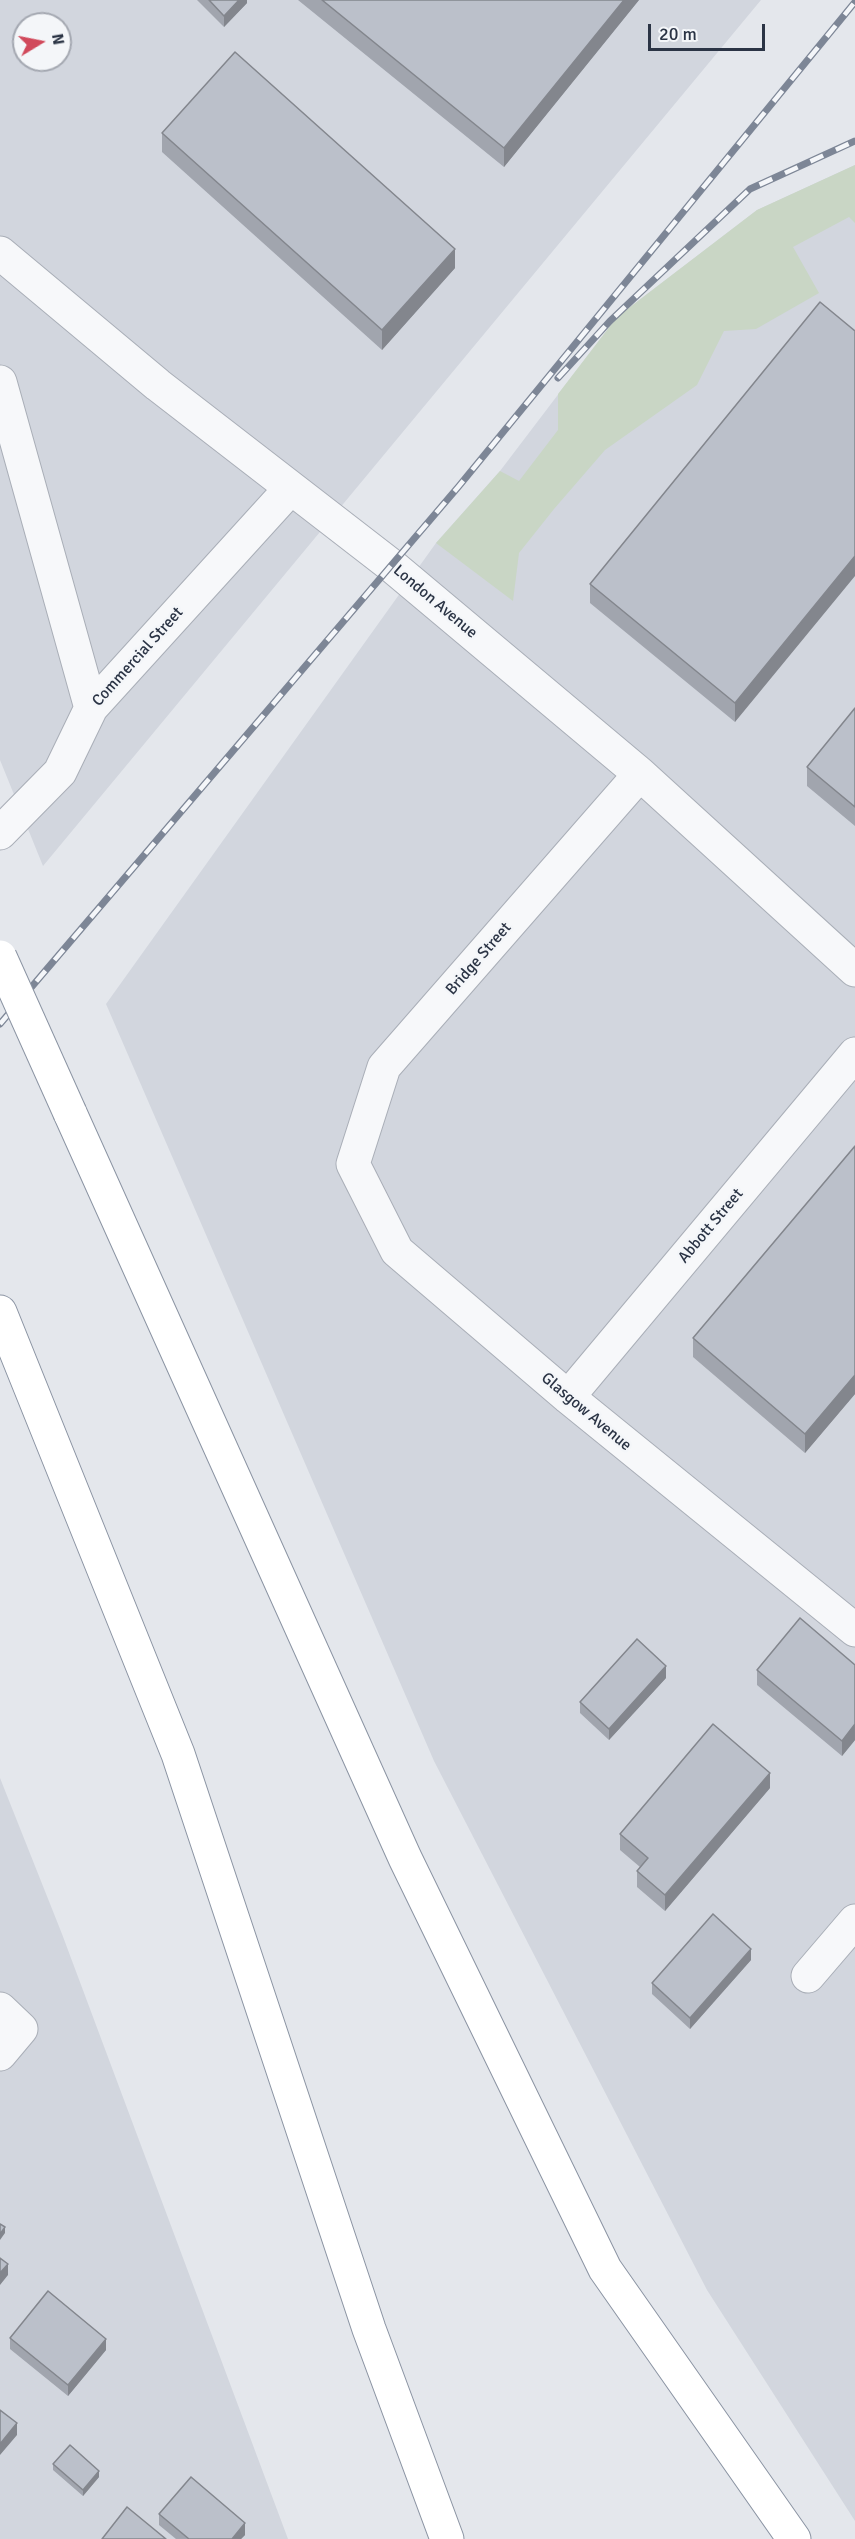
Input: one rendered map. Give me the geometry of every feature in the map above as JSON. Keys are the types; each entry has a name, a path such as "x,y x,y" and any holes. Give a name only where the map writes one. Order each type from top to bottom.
{"highway":[{"path":"0,957 405,1858 605,2269 794,2539"},
{"path":"0,1312 178,1754 369,2329 447,2539"}],"street":[{"name":"London Avenue","path":"0,254 158,385 392,566 640,774 855,970"},
{"path":"0,382 91,708"},
{"name":"Commercial Street","path":"0,833 60,772 91,708 290,489"},
{"name":"Bridge Street","path":"353,1164 384,1067 640,774"},
{"name":"Abbott Street","path":"568,1397 855,1054"},
{"name":"Glasgow Avenue","path":"353,1164 397,1251 568,1397 855,1630"},
{"path":"808,1976 855,1921"},
{"path":"0,2054 11,2019"}],"shaded area":[{"path":"0,0 761,0 43,866 0,760"},
{"path":"855,165 855,2521 707,2290 434,1761 106,1004 436,543 500,471 617,317 757,210"},
{"path":"0,1778 62,1934 288,2539 0,2539"}],"green space":[{"path":"855,165 855,223 849,217 793,247 819,293 756,329 724,331 697,385 605,450 519,553 513,601 436,543 500,471 519,481 558,430 558,394 617,317 757,210"}],"building":[{"path":"209,0 239,0 224,16"},
{"path":"322,0 624,0 504,148"},
{"path":"235,52 455,249 382,330 162,133"},
{"path":"820,302 855,331 855,556 735,703 590,584"},
{"path":"855,708 855,807 807,767"},
{"path":"855,1146 855,1375 805,1434 693,1338"},
{"path":"800,1618 855,1665 855,1724 842,1741 757,1670"},
{"path":"637,1639 666,1666 609,1729 580,1702"},
{"path":"713,1724 770,1773 665,1895 637,1871 648,1858 620,1834"},
{"path":"713,1914 751,1949 690,2018 652,1983"},
{"path":"0,2224 5,2227 0,2234"},
{"path":"0,2258 8,2264 0,2273"},
{"path":"48,2291 106,2339 68,2385 10,2338"},
{"path":"0,2410 17,2423 0,2444"},
{"path":"70,2445 99,2471 83,2490 53,2464"},
{"path":"191,2477 245,2523 232,2539 189,2539 159,2514"},
{"path":"127,2507 166,2539 102,2539"}],"railway":[{"path":"0,1024 459,486 855,2"},
{"path":"558,378 610,321 750,189 855,141"}]}
